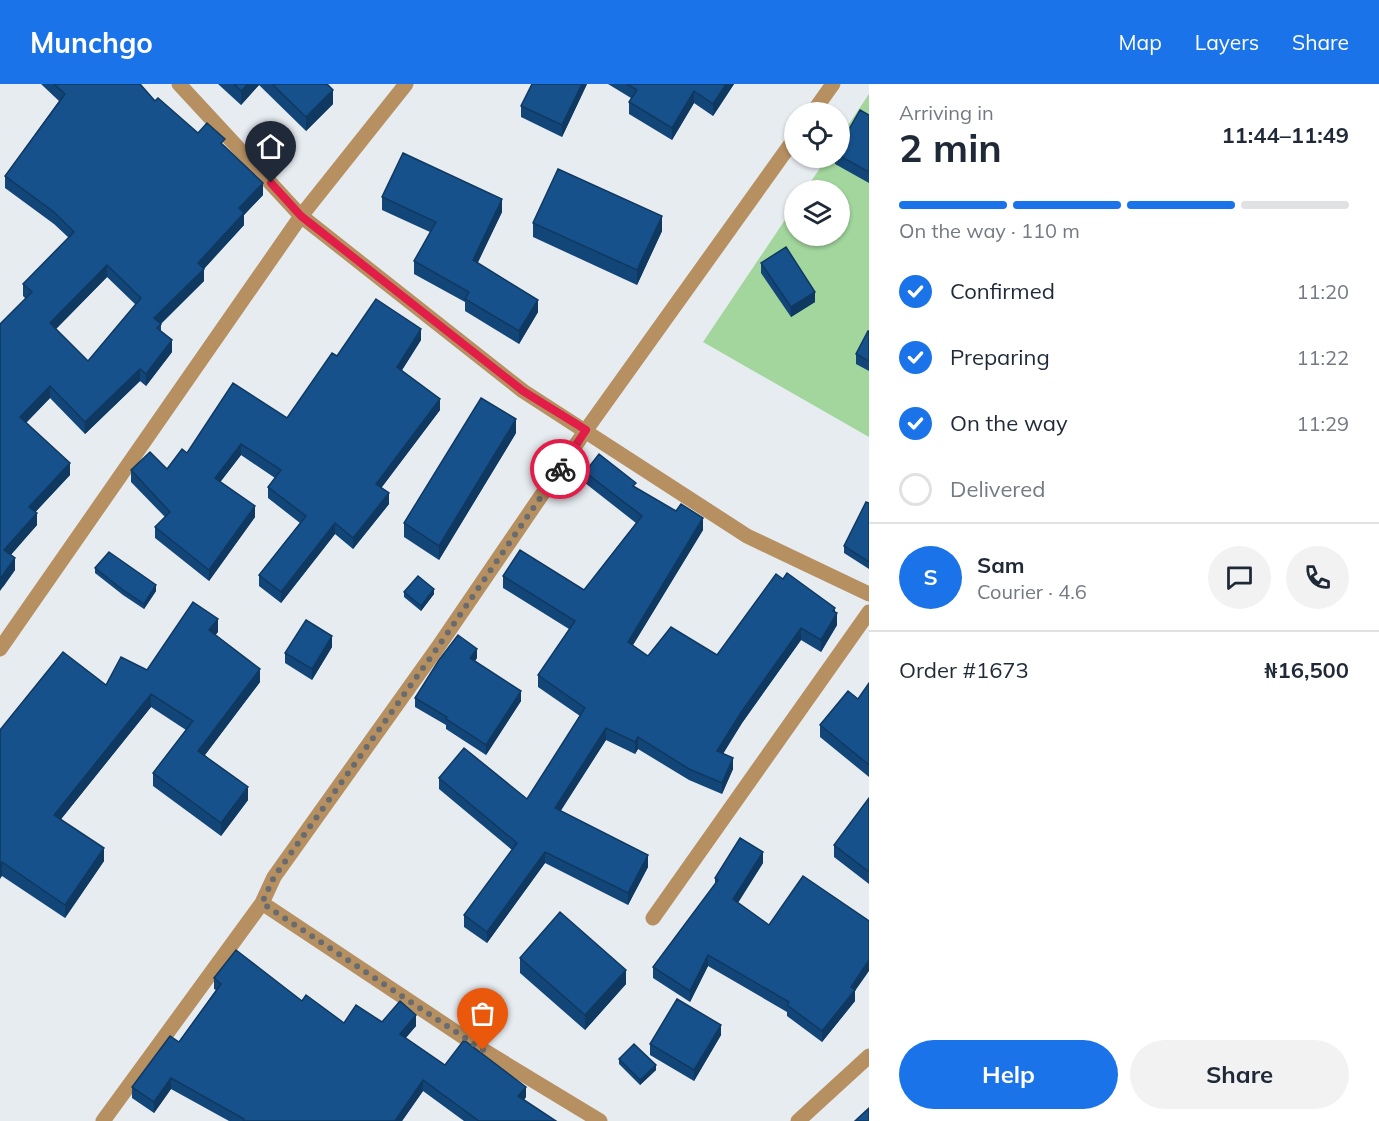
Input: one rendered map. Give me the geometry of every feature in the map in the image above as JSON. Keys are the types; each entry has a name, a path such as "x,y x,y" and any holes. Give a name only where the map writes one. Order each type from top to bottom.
{"street":[{"path":"179,84 301,216 523,391 747,536 869,594"},
{"path":"0,649 301,216 406,84"},
{"path":"820,102 833,84"},
{"path":"103,1121 262,903 274,877 438,647 586,430 784,153"},
{"path":"653,918 869,612"},
{"path":"262,903 483,1050 600,1121"},
{"path":"798,1121 869,1056"}],"green space":[{"path":"869,94 869,437 703,342 784,221 784,246 850,246 850,180 812,180 820,168 850,168 850,122"}],"building":[{"path":"54,84 140,84 155,101 158,98 198,133 207,123 225,139 221,143 263,183 239,208 244,213 198,263 204,269 154,318 161,324 157,328 172,340 146,374 140,369 85,422 50,386 20,417 70,463 29,507 37,513 4,550 15,558 0,579 0,324 32,292 23,284 74,232 54,212 5,176 65,94","holes":["107,265 141,298 88,361 50,323"]},
{"path":"234,84 248,84 241,91"},
{"path":"272,84 327,84 333,90 306,117"},
{"path":"532,84 582,84 562,125 521,106"},
{"path":"627,84 726,84 713,104 694,91 672,128 629,102 637,90"},
{"path":"860,110 869,115 869,172 850,162 850,128"},
{"path":"403,153 502,199 473,260 538,300 519,331 465,299 469,292 414,261 436,222 382,197"},
{"path":"558,169 662,216 637,270 533,223"},
{"path":"786,247 815,292 791,307 761,263"},
{"path":"376,299 421,329 397,367 440,399 376,484 389,493 353,538 335,523 281,592 259,575 306,516 268,487 281,470 241,444 215,478 255,506 209,570 155,527 170,512 131,470 150,452 167,469 182,449 187,453 233,383 287,418 332,353 337,356"},
{"path":"869,331 869,361 856,354"},
{"path":"481,398 516,419 439,546 404,523"},
{"path":"599,454 636,483 633,486 676,511 681,504 703,518 628,642 648,656 671,627 717,655 776,574 783,579 787,573 835,608 833,611 837,613 821,640 801,628 742,711 717,751 733,758 722,783 689,769 638,737 635,742 606,728 555,808 648,855 628,893 545,852 487,932 464,915 517,843 439,778 464,748 527,799 585,708 538,675 575,621 503,576 520,550 584,590 642,516 585,472"},
{"path":"866,502 869,503 869,562 844,546"},
{"path":"109,552 156,585 144,604 95,568"},
{"path":"418,576 434,589 421,606 404,592"},
{"path":"193,602 218,619 209,630 260,669 198,751 248,787 221,823 153,773 193,721 151,694 54,815 104,848 65,905 2,862 0,865 0,730 63,652 106,685 121,657 147,670"},
{"path":"306,620 332,636 312,669 285,653"},
{"path":"458,635 477,649 470,658 521,691 486,745 446,719 447,717 415,698"},
{"path":"869,683 869,765 820,725 848,691 858,699"},
{"path":"869,798 869,872 834,845"},
{"path":"740,838 763,852 733,899 769,925 803,876 869,921 869,960 851,987 855,990 822,1031 787,1005 789,1002 708,955 690,991 653,967 718,880 715,878"},
{"path":"560,912 626,970 585,1015 520,958"},
{"path":"236,950 302,1001 306,995 344,1023 356,1005 382,1022 400,1001 416,1015 400,1034 445,1065 464,1040 526,1087 518,1096 556,1121 479,1121 423,1080 395,1121 243,1121 244,1119 171,1078 154,1102 132,1087 170,1036 179,1042 221,984 214,978"},
{"path":"677,999 721,1025 694,1070 650,1044"},
{"path":"634,1044 656,1065 640,1080 619,1059"},
{"path":"869,1108 869,1121 855,1121"}],"way so far":[{"path":"483,1050 262,903 274,877 438,647 560,469"}],"route":[{"path":"271,183 301,216 523,391 586,430 560,469"}]}
